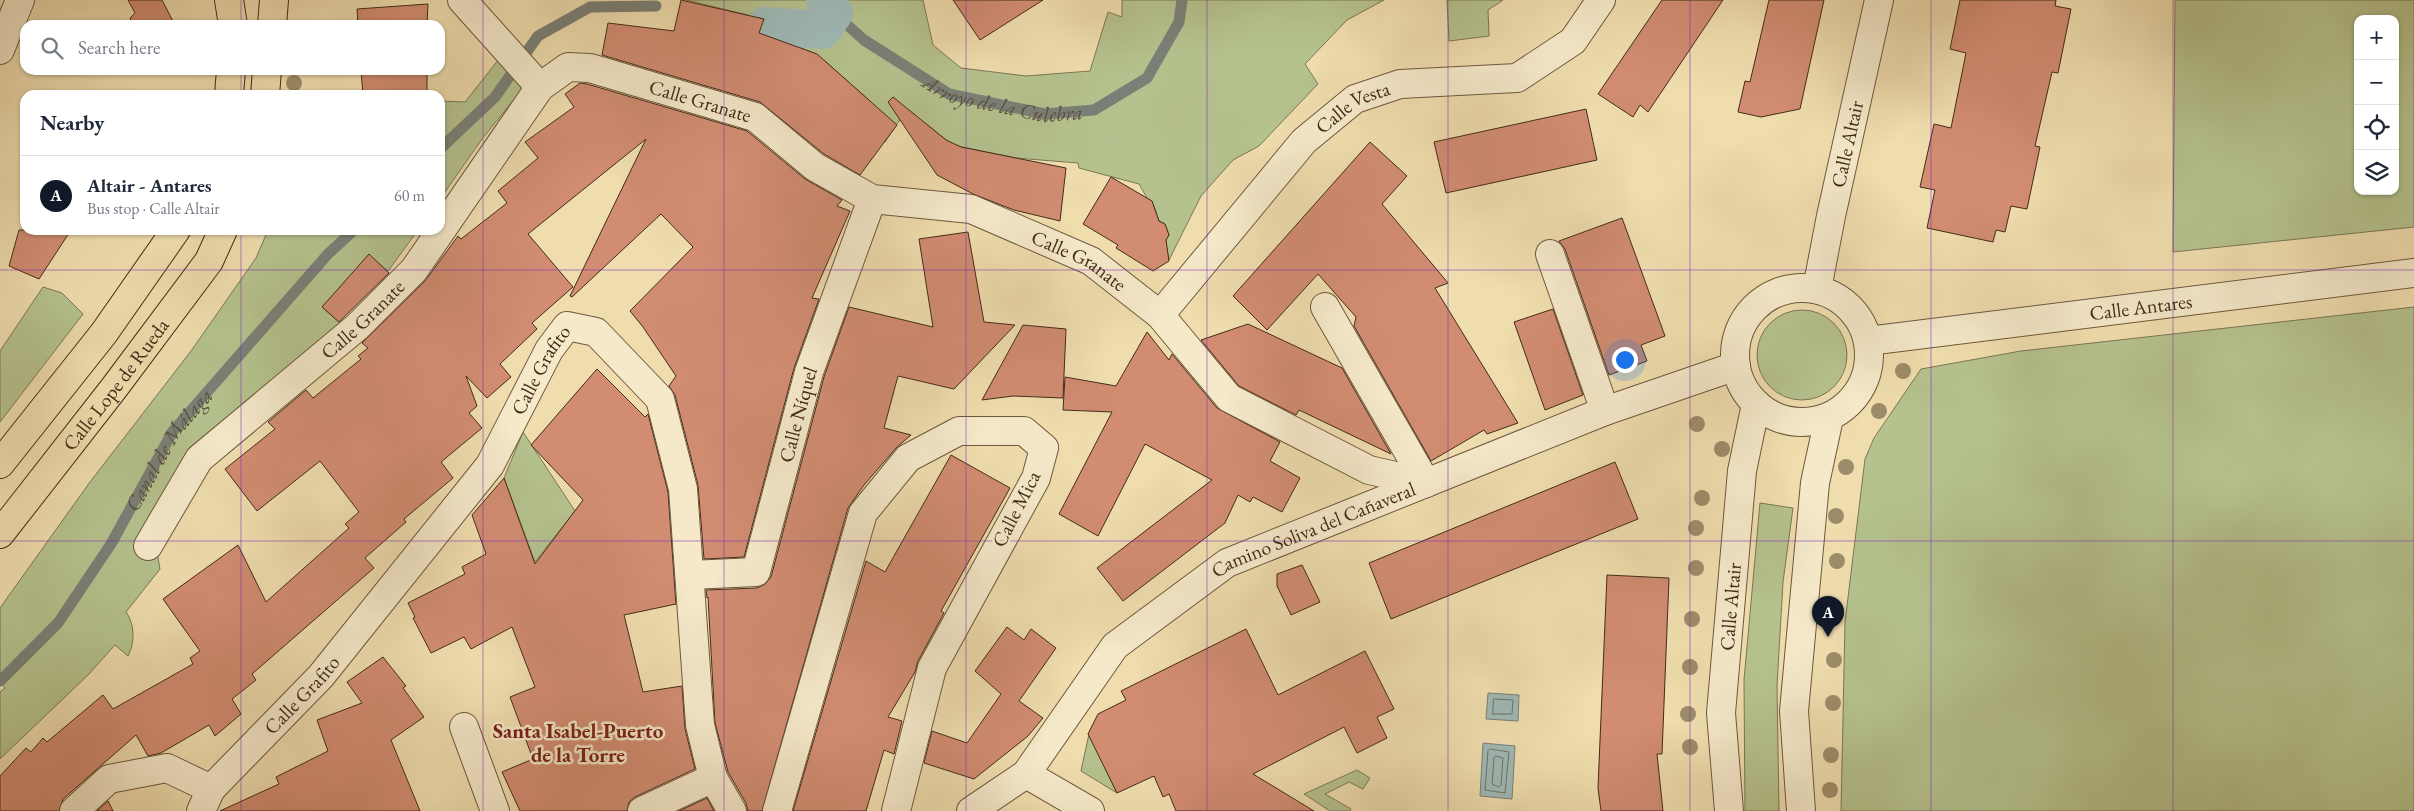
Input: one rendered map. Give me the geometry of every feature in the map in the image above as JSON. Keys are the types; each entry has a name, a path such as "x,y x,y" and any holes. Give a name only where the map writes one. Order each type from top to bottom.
{"main road":[{"path":"230,0 232,20"},
{"path":"272,20 274,0"},
{"path":"230,90 231,75"},
{"path":"265,90 266,75"},
{"name":"Calle Lope de Rueda","path":"0,464 104,333 173,235"},
{"name":"Calle Lope de Rueda","path":"0,534 114,388 203,269 220,235"}],"street":[{"path":"0,50 20,0"},
{"path":"462,0 540,87"},
{"name":"Calle Vesta","path":"1160,315 1304,141 1355,99 1400,84 1518,78 1573,41 1601,0"},
{"name":"Calle Altair","path":"1817,289 1833,207 1879,0"},
{"name":"Calle Granate","path":"445,225 540,87 568,67 590,68 755,117 815,167 872,199 971,209 1091,261 1160,315 1229,398 1368,470 1426,483"},
{"name":"Calle Níquel","path":"690,575 756,572 809,372 872,199"},
{"name":"Calle Granate","path":"148,546 199,459 357,327 414,270 438,235"},
{"path":"1550,254 1605,410"},
{"name":"Calle Antares","path":"1868,341 2414,273"},
{"path":"1792,288 1817,289 1836,296 1850,308 1862,323 1868,341 1868,372 1853,400 1829,418 1790,422 1756,404 1742,387 1736,366 1737,339 1748,314 1769,296 1792,288"},
{"path":"1325,307 1426,483"},
{"name":"Calle Grafito","path":"74,811 109,779 167,768 206,800 321,676 490,465 549,350 567,326 596,332 660,399 683,489 700,725 713,778 732,811"},
{"name":"Camino Soliva del Cañaveral","path":"971,811 1026,774 1114,646 1228,563 1605,410 1736,366"},
{"name":"Calle Altair","path":"1729,811 1722,713 1742,471 1756,404"},
{"path":"1801,811 1794,711 1815,483 1829,418"},
{"name":"Calle Mica","path":"777,811 863,513 908,458 959,431 1024,431 1044,448 1036,478 932,668 896,811"},
{"path":"464,727 495,811"},
{"path":"1026,774 1090,811"},
{"path":"642,811 713,778"}],"green space":[{"path":"686,0 923,0 933,45 961,68 1026,76 1090,71 1108,12 1122,17 1122,0 1384,0 1347,20 1305,64 1318,84 1259,146 1233,160 1201,196 1169,260 1165,242 1169,235 1165,224 1159,221 1154,206 1146,201 1147,198 1139,184 1079,168 1078,163 1016,158 953,145 907,109 885,142 869,127 869,100 826,62 802,48 759,33 764,19"},
{"path":"1447,0 1503,0 1488,10 1489,36 1449,41"},
{"path":"2175,0 2414,0 2414,227 2173,252"},
{"path":"499,59 524,87 482,139 445,192 445,101 465,102"},
{"path":"266,235 414,235 388,271 369,255 322,307 341,324 189,448 145,539 157,552 160,569 126,612 131,622 133,634 128,656 115,645 88,675 0,759 0,692 5,688 0,683 0,608 90,482 191,351 256,258"},
{"path":"43,287 62,293 83,314 0,422 0,351"},
{"path":"2414,307 2414,811 1841,811 1845,622 1865,459 1874,438 1921,369 2021,351"},
{"path":"1802,310 1819,313 1834,323 1844,338 1847,355 1844,372 1834,387 1819,397 1802,400 1785,397 1770,387 1760,372 1757,355 1760,338 1770,323 1785,313"},
{"path":"523,432 575,511 535,562 504,478"},
{"path":"1760,503 1793,508 1783,582 1777,686 1779,811 1745,811 1744,680"},
{"path":"1089,734 1117,793 1081,771"},
{"path":"1357,770 1370,778 1363,789 1349,782 1325,794 1351,809 1350,811 1330,811 1304,794"}],"water":[{"path":"1488,693 1519,695 1518,721 1486,719"},
{"path":"1483,743 1515,746 1512,799 1480,796"}],"building":[{"path":"128,0 162,0 172,20 131,20 130,18 135,13"},
{"path":"681,0 764,19 759,33 817,54 897,125 860,175 824,154 760,102 602,55 608,23 674,31"},
{"path":"953,0 1043,0 980,40"},
{"path":"1662,0 1723,0 1648,112 1640,105 1633,117 1598,94"},
{"path":"1769,0 1824,0 1800,109 1761,117 1738,112 1745,81 1750,82"},
{"path":"1960,0 2056,0 2055,6 2071,9 2058,73 2052,72 2035,146 2040,147 2027,209 2011,206 2005,232 1996,230 1993,242 1927,228 1935,190 1920,187 1934,124 1951,128 1966,53 1950,49"},
{"path":"428,4 427,20 358,20 357,9"},
{"path":"361,75 427,75 427,90 363,90"},
{"path":"580,83 747,131 805,179 842,200 837,206 850,211 812,298 819,299 794,368 744,557 704,559 698,485 675,395 669,386 676,376 630,311 693,247 661,214 572,297 570,296 646,139 528,234 573,287 532,323 537,329 500,364 511,377 487,398 466,376 477,406 469,413 482,428 441,462 453,478 404,519 406,522 365,558 374,568 252,674 256,680 232,699 241,714 215,736 209,725 161,753 148,756 136,735 63,799 59,811 0,811 0,776 26,748 31,752 43,738 47,742 103,695 113,709 193,664 190,658 200,651 163,599 238,545 266,602 349,528 345,524 359,512 320,461 257,511 225,469 275,429 268,422 306,390 313,398 361,359 358,356 368,348 362,343 425,281 458,236 461,239 507,203 498,191 538,158 525,142 574,107 565,94"},
{"path":"893,97 946,140 961,147 1066,168 1060,221 1014,210 973,194 937,175 888,102"},
{"path":"1586,109 1597,160 1446,193 1434,142"},
{"path":"1370,142 1407,176 1382,204 1448,283 1435,288 1518,423 1487,434 1484,430 1431,461 1354,326 1356,317 1318,274 1267,330 1233,296"},
{"path":"1111,177 1152,201 1159,221 1165,224 1169,235 1166,240 1169,261 1153,271 1116,248 1118,245 1083,224"},
{"path":"1622,218 1665,336 1641,345 1647,361 1609,375 1565,249 1559,241"},
{"path":"19,230 20,235 68,235 39,279 9,266"},
{"path":"968,232 984,322 1015,325 954,389 898,376 884,428 911,435 896,448 864,485 848,508 762,811 748,811 746,803 728,772 715,723 708,597 706,590 757,588 765,584 771,577 824,377 849,307 933,327 919,239"},
{"path":"369,254 389,273 339,322 322,307"},
{"path":"1553,309 1583,395 1545,410 1514,322"},
{"path":"1248,324 1342,368 1391,454 1299,410 1296,415 1239,386 1201,340"},
{"path":"1023,325 1066,329 1063,398 1013,396 982,400"},
{"path":"1147,332 1169,360 1172,354 1217,408 1280,442 1270,461 1300,478 1282,512 1253,497 1250,502 1238,495 1225,523 1123,601 1097,568 1212,480 1145,444 1098,536 1059,514 1112,412 1063,410 1065,377 1116,386"},
{"path":"597,369 645,417 648,414 668,492 676,604 624,615 643,692 682,686 685,729 695,769 635,797 629,802 627,811 520,811 502,772 533,759 510,697 535,687 512,627 471,649 464,637 431,653 413,618 415,617 408,603 465,574 462,567 486,554 472,515 504,478 535,564 583,500 531,445"},
{"path":"951,455 1010,488 941,611 944,613 918,661 915,672 888,717 902,721 894,754 884,750 866,811 793,811 866,561 885,572"},
{"path":"1615,462 1638,519 1391,619 1369,563"},
{"path":"1302,565 1320,602 1291,615 1277,586 1277,574"},
{"path":"1607,575 1669,578 1662,754 1657,754 1663,811 1601,811 1598,788"},
{"path":"1007,627 1024,640 1031,629 1056,648 1019,701 1043,718 1028,736 974,779 924,763 932,731 967,743 1001,694 975,671"},
{"path":"1246,629 1278,695 1365,651 1394,709 1377,717 1387,738 1357,753 1344,727 1253,774 1314,811 1176,811 1169,794 1163,797 1154,776 1117,793 1088,734 1098,714 1126,700 1121,691"},
{"path":"383,657 406,686 403,688 424,717 391,740 420,811 220,811 279,784 276,777 328,751 317,720 362,703 347,682"},
{"path":"707,798 714,811 679,811"},
{"path":"108,801 113,811 97,811"}],"waterway":[{"name":"Canal de Málaga","path":"765,26 822,30 834,13 825,0"},
{"name":"Arroyo de la Culebra","path":"834,13 864,40 949,94 1045,114 1094,110 1147,78 1179,22 1182,0"},
{"name":"Canal de Málaga","path":"445,144 495,97 538,36 590,7 656,6"},
{"name":"Canal de Málaga","path":"0,681 58,623 111,544 173,431 328,254 349,235"}],"place":[{"name":"Altair - Antares","path":"1828,637"}],"district":[{"name":"Santa Isabel-Puerto de la Torre","path":"578,742"}]}
